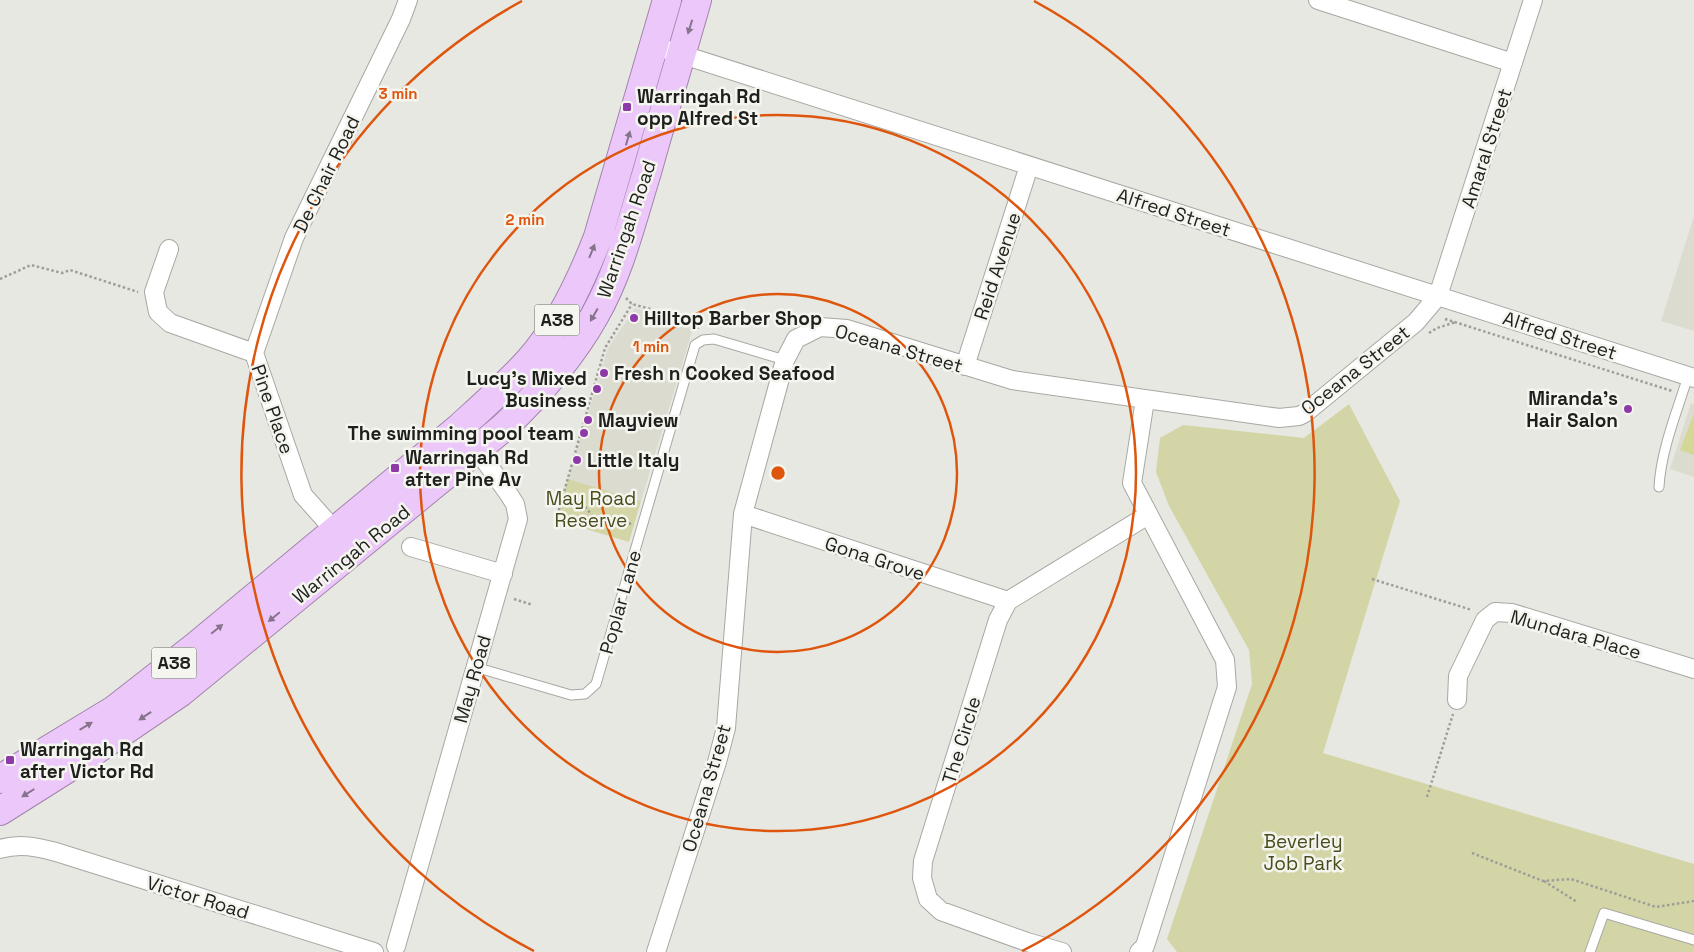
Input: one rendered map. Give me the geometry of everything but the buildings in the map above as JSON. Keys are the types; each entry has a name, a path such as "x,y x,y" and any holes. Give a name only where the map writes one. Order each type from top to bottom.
{"highway":[{"name":"Warringah Road","path":"0,811 84,758 181,692 344,542 530,360 572,297 598,237 667,0"},
{"name":"Warringah Road","path":"0,779 114,710 196,646 477,450 504,427 550,381 598,309 614,275 697,0"}],"street":[{"name":"De Chair Road","path":"254,353 294,238 408,0"},
{"path":"1318,0 1513,63"},
{"name":"Amaral Street","path":"1438,296 1533,0"},
{"name":"Alfred Street","path":"655,46 1691,377"},
{"name":"Reid Avenue","path":"965,366 1029,166"},
{"name":"Pine Place","path":"169,249 154,292 158,312 170,323 254,353 303,495 344,542"},
{"name":"Oceana Street","path":"656,952 718,762 726,728 743,514 785,360 796,338 820,327 846,329 1012,380 1280,418 1299,416 1305,413 1416,322 1438,296"},
{"path":"1139,952 1144,946 1227,687 1225,660 1132,483 1145,400"},
{"name":"May Road","path":"393,950 518,519 515,504 459,428"},
{"name":"Gona Grove","path":"743,514 1008,601"},
{"path":"1008,601 1148,515"},
{"path":"411,547 503,574"},
{"name":"The Circle","path":"1008,601 998,620 923,861 922,878 928,898 941,911 1025,947 1062,952"},
{"name":"Mundara Place","path":"1457,700 1458,676 1485,620 1495,612 1512,613 1694,669"},
{"name":"Victor Road","path":"0,849 21,845 56,852 374,952"}],"lane":[{"path":"703,340 714,339 785,360"},
{"name":"Poplar Lane","path":"475,668 571,695 586,694 596,684 695,344 703,340"},
{"path":"1659,488 1666,446 1691,377"},
{"path":"1590,952 1604,913 1694,940"}],"path":[{"path":"0,279 31,266 62,273 70,270 141,293"},
{"path":"625,297 632,304 694,321 703,340"},
{"path":"556,520 605,348 632,304"},
{"name":"Alfred Street","path":"1445,319 1662,387"},
{"path":"1425,335 1437,328 1456,322"},
{"path":"562,499 583,504 594,518 626,525 645,517"},
{"path":"1372,579 1475,611 1485,620"},
{"path":"514,599 533,605"},
{"path":"1427,797 1457,700"},
{"path":"1472,853 1543,880 1577,902"},
{"path":"1543,880 1571,879 1656,907 1694,901"}],"shaded area":[{"path":"1694,216 1694,331 1661,321"},
{"path":"635,308 694,325 641,501 568,479 608,348"},
{"path":"1691,403 1694,404 1694,477 1670,469"}],"green space":[{"name":"Beverley Job Park","path":"1349,404 1400,501 1323,753 1694,864 1694,952 1177,952 1167,939 1252,684 1249,650 1169,506 1156,472 1160,438 1183,425 1304,438"},
{"name":"May Road Reserve","path":"568,479 641,501 629,542 556,520"}],"place":[{"name":"Warringah Rd opp Alfred St","path":"627,107"},
{"name":"Hilltop Barber Shop","path":"634,318"},
{"name":"Fresh n Cooked Seafood","path":"604,373"},
{"name":"Lucy's Mixed Business","path":"597,389"},
{"name":"Miranda's Hair Salon","path":"1628,409"},
{"name":"Mayview","path":"588,420"},
{"name":"The swimming pool team","path":"584,433"},
{"name":"Little Italy","path":"577,460"},
{"name":"Warringah Rd after Pine Av","path":"395,468"},
{"name":"Warringah Rd after Victor Rd","path":"10,760"}]}
